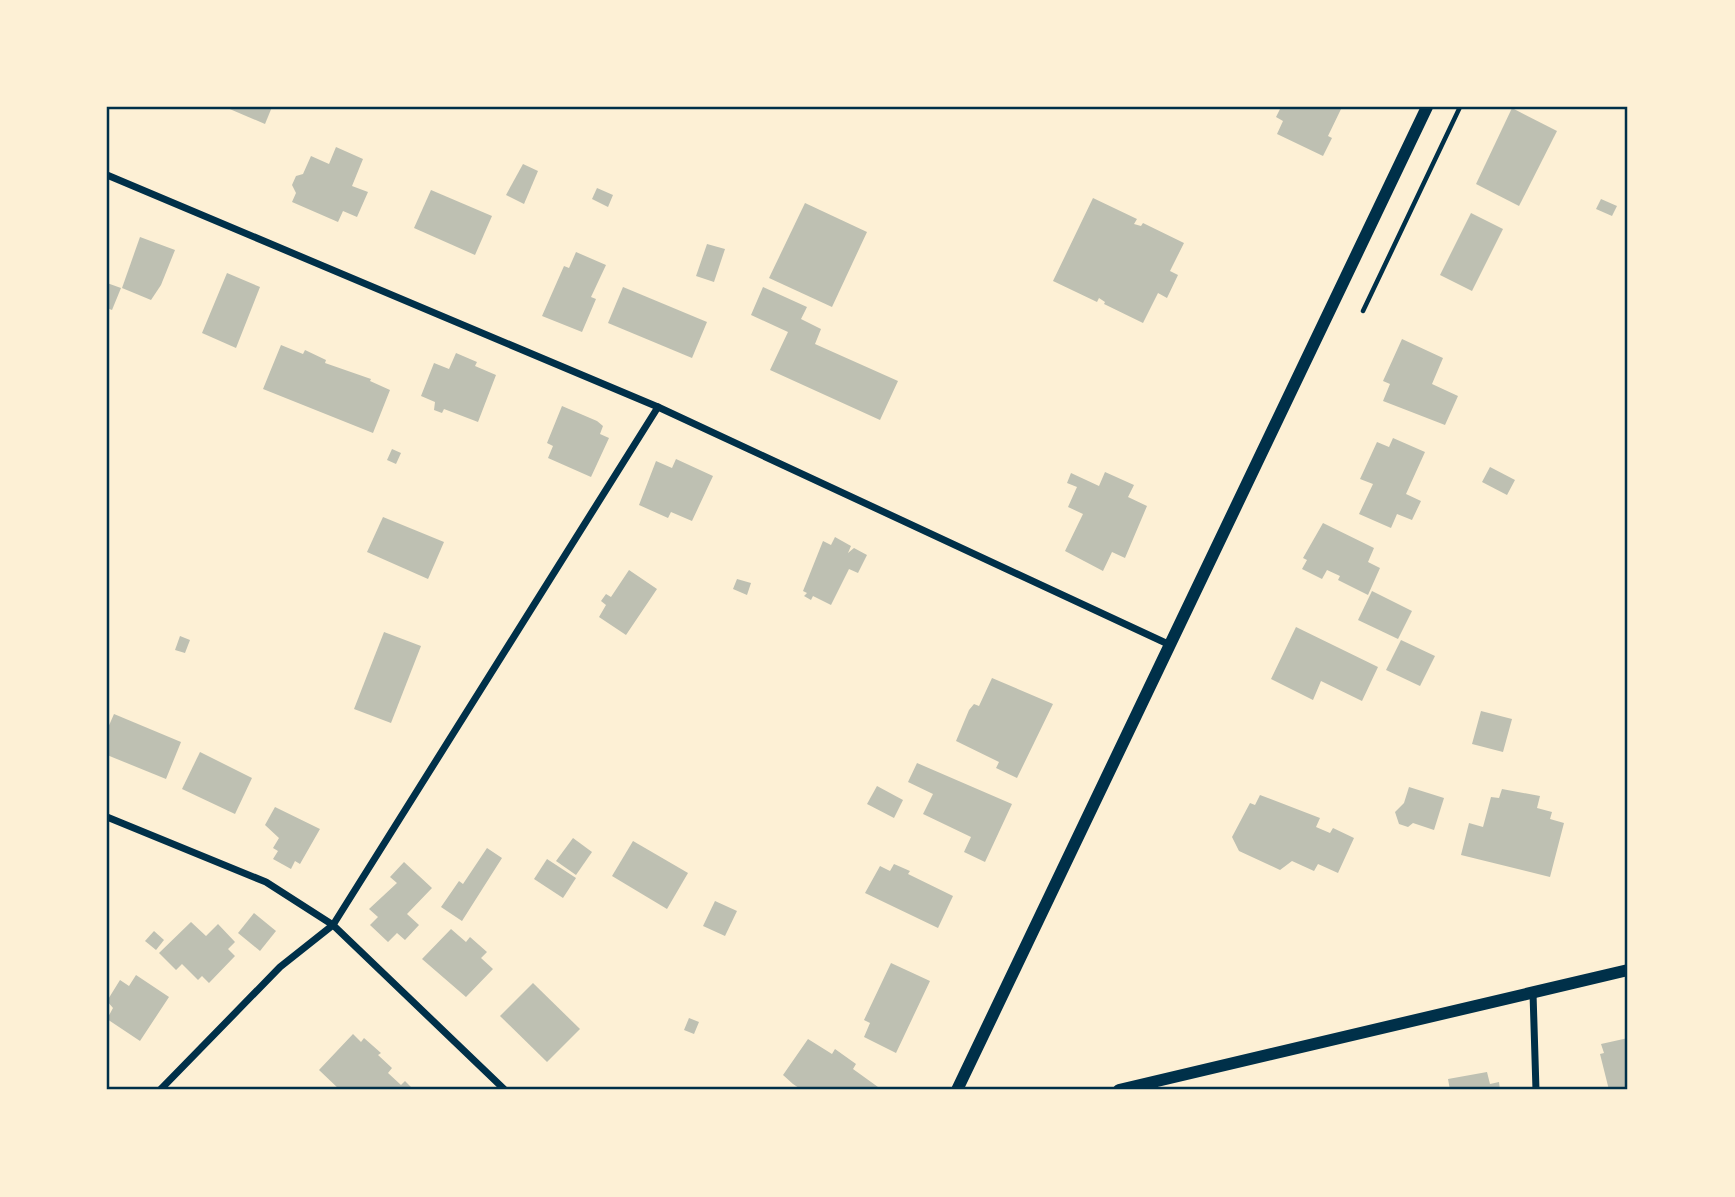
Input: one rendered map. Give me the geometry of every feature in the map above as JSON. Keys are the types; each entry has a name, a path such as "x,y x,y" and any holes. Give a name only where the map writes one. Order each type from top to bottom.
{"street":[{"path":"957,1090 1426,107"},
{"path":"107,175 658,407 1168,644"},
{"path":"160,1090 280,967 333,925 658,407"},
{"path":"107,817 265,882 333,925 505,1090"},
{"path":"1119,1090 1628,970"},
{"path":"1533,993 1536,1090"}],"path":[{"path":"1363,311 1460,107"}],"building":[{"path":"225,107 272,107 265,124"},
{"path":"1281,107 1342,107 1328,136 1332,138 1323,156 1277,134 1283,121 1276,117"},
{"path":"1512,108 1557,131 1519,206 1476,184"},
{"path":"336,147 363,159 352,186 368,192 357,217 343,211 338,222 292,202 296,193 292,185 296,176 303,174 311,156 329,164"},
{"path":"523,164 538,171 524,204 506,195"},
{"path":"597,188 613,195 608,207 592,199"},
{"path":"431,190 492,216 475,255 414,228"},
{"path":"1093,198 1137,219 1134,224 1141,226 1143,223 1184,243 1170,271 1178,275 1167,298 1158,293 1143,323 1104,304 1099,298 1097,302 1053,281"},
{"path":"1601,199 1617,206 1612,216 1596,209"},
{"path":"805,203 867,232 832,307 769,278"},
{"path":"1471,213 1503,229 1472,291 1440,275"},
{"path":"140,237 175,250 161,285 151,300 122,288"},
{"path":"707,244 725,249 714,282 696,276"},
{"path":"576,252 606,265 591,297 596,299 582,332 542,316 564,266 569,268"},
{"path":"227,273 260,287 236,348 202,333"},
{"path":"107,283 121,288 112,310 107,308"},
{"path":"623,287 707,322 692,358 608,323"},
{"path":"763,287 807,307 801,319 821,329 815,344 898,381 880,420 770,370 788,332 751,315"},
{"path":"1402,339 1443,358 1432,384 1458,396 1445,425 1383,401 1390,384 1383,381"},
{"path":"281,345 303,354 305,350 326,360 325,363 371,379 370,381 390,390 373,433 263,389"},
{"path":"456,353 477,362 475,366 496,375 478,422 444,409 442,413 434,410 435,402 421,396 434,363 449,369"},
{"path":"562,406 597,421 603,426 600,434 609,438 591,477 548,458 553,446 547,443"},
{"path":"1393,438 1425,452 1406,494 1421,501 1412,520 1397,514 1391,528 1359,514 1373,484 1360,479 1377,442 1389,447"},
{"path":"392,449 401,453 396,464 387,460"},
{"path":"676,459 713,476 692,521 671,512 668,518 639,505 656,461 672,468"},
{"path":"1490,467 1515,480 1507,495 1482,482"},
{"path":"1105,472 1134,485 1128,497 1147,506 1125,558 1112,552 1103,571 1065,551 1083,514 1068,507 1077,487 1067,483 1071,473 1099,486"},
{"path":"383,517 444,542 428,579 367,552"},
{"path":"1323,523 1374,548 1368,562 1380,568 1368,595 1338,580 1340,576 1327,570 1322,579 1302,569 1307,560 1303,558"},
{"path":"835,537 851,546 848,553 854,548 867,555 858,573 849,569 831,605 813,596 811,600 804,596 807,593 803,591 823,541 831,545"},
{"path":"629,570 657,589 626,635 599,617 606,605 601,601 606,594 611,597"},
{"path":"737,579 751,583 747,595 733,589"},
{"path":"1372,591 1412,611 1398,639 1358,620"},
{"path":"1296,627 1378,667 1362,701 1321,681 1313,700 1271,679"},
{"path":"384,632 421,646 391,723 354,709"},
{"path":"180,636 190,640 185,653 175,650"},
{"path":"1401,640 1435,656 1420,686 1386,670"},
{"path":"992,678 1053,704 1017,778 996,768 999,762 956,741 969,710 974,704 979,706"},
{"path":"1481,711 1512,719 1503,752 1472,744"},
{"path":"114,714 181,742 166,779 107,755 107,730"},
{"path":"200,752 252,778 235,814 182,789"},
{"path":"917,763 1012,804 985,862 964,852 971,837 923,814 933,794 908,782"},
{"path":"877,786 903,800 894,818 867,804"},
{"path":"1409,787 1444,798 1434,830 1413,823 1408,827 1399,824 1395,812 1404,803"},
{"path":"1502,789 1540,796 1537,808 1552,812 1550,819 1564,823 1550,877 1461,855 1469,823 1483,827 1491,797 1499,798"},
{"path":"1260,795 1320,818 1316,827 1330,833 1333,828 1354,838 1338,873 1318,864 1314,871 1292,861 1280,870 1239,851 1232,837 1250,803 1255,805"},
{"path":"275,807 320,829 300,864 295,861 291,869 273,859 278,851 273,848 279,838 265,825"},
{"path":"573,838 592,852 576,875 556,861"},
{"path":"633,841 688,873 667,909 612,876"},
{"path":"487,848 502,858 462,921 441,907 459,881 463,884"},
{"path":"547,859 576,878 563,898 534,879"},
{"path":"404,862 432,888 407,914 419,925 405,940 397,933 388,942 370,925 378,917 369,909 397,883 390,877"},
{"path":"894,864 910,871 908,874 953,896 938,928 865,893 880,866 890,871"},
{"path":"715,901 737,911 725,936 703,926"},
{"path":"254,913 276,931 260,951 238,933"},
{"path":"191,922 206,936 218,924 235,942 228,949 235,956 209,983 202,976 198,980 182,964 176,970 159,953"},
{"path":"451,929 466,942 470,937 487,952 481,958 493,969 466,997 422,959"},
{"path":"154,931 164,940 156,950 145,941"},
{"path":"891,963 930,981 896,1053 864,1037 870,1023 864,1020"},
{"path":"136,975 169,997 140,1041 107,1019 113,1008 107,1001 120,980 129,986"},
{"path":"533,983 580,1029 547,1062 500,1016"},
{"path":"689,1018 699,1022 694,1034 684,1030"},
{"path":"353,1034 361,1042 364,1038 381,1053 378,1055 392,1068 388,1073 401,1085 405,1081 414,1090 340,1090 319,1070"},
{"path":"1628,1038 1628,1090 1609,1090 1600,1054 1604,1053 1601,1044"},
{"path":"808,1039 832,1054 835,1049 856,1064 853,1069 878,1087 875,1090 802,1090 793,1084 783,1075"},
{"path":"1487,1072 1490,1084 1499,1082 1500,1090 1450,1090 1448,1079"}]}
